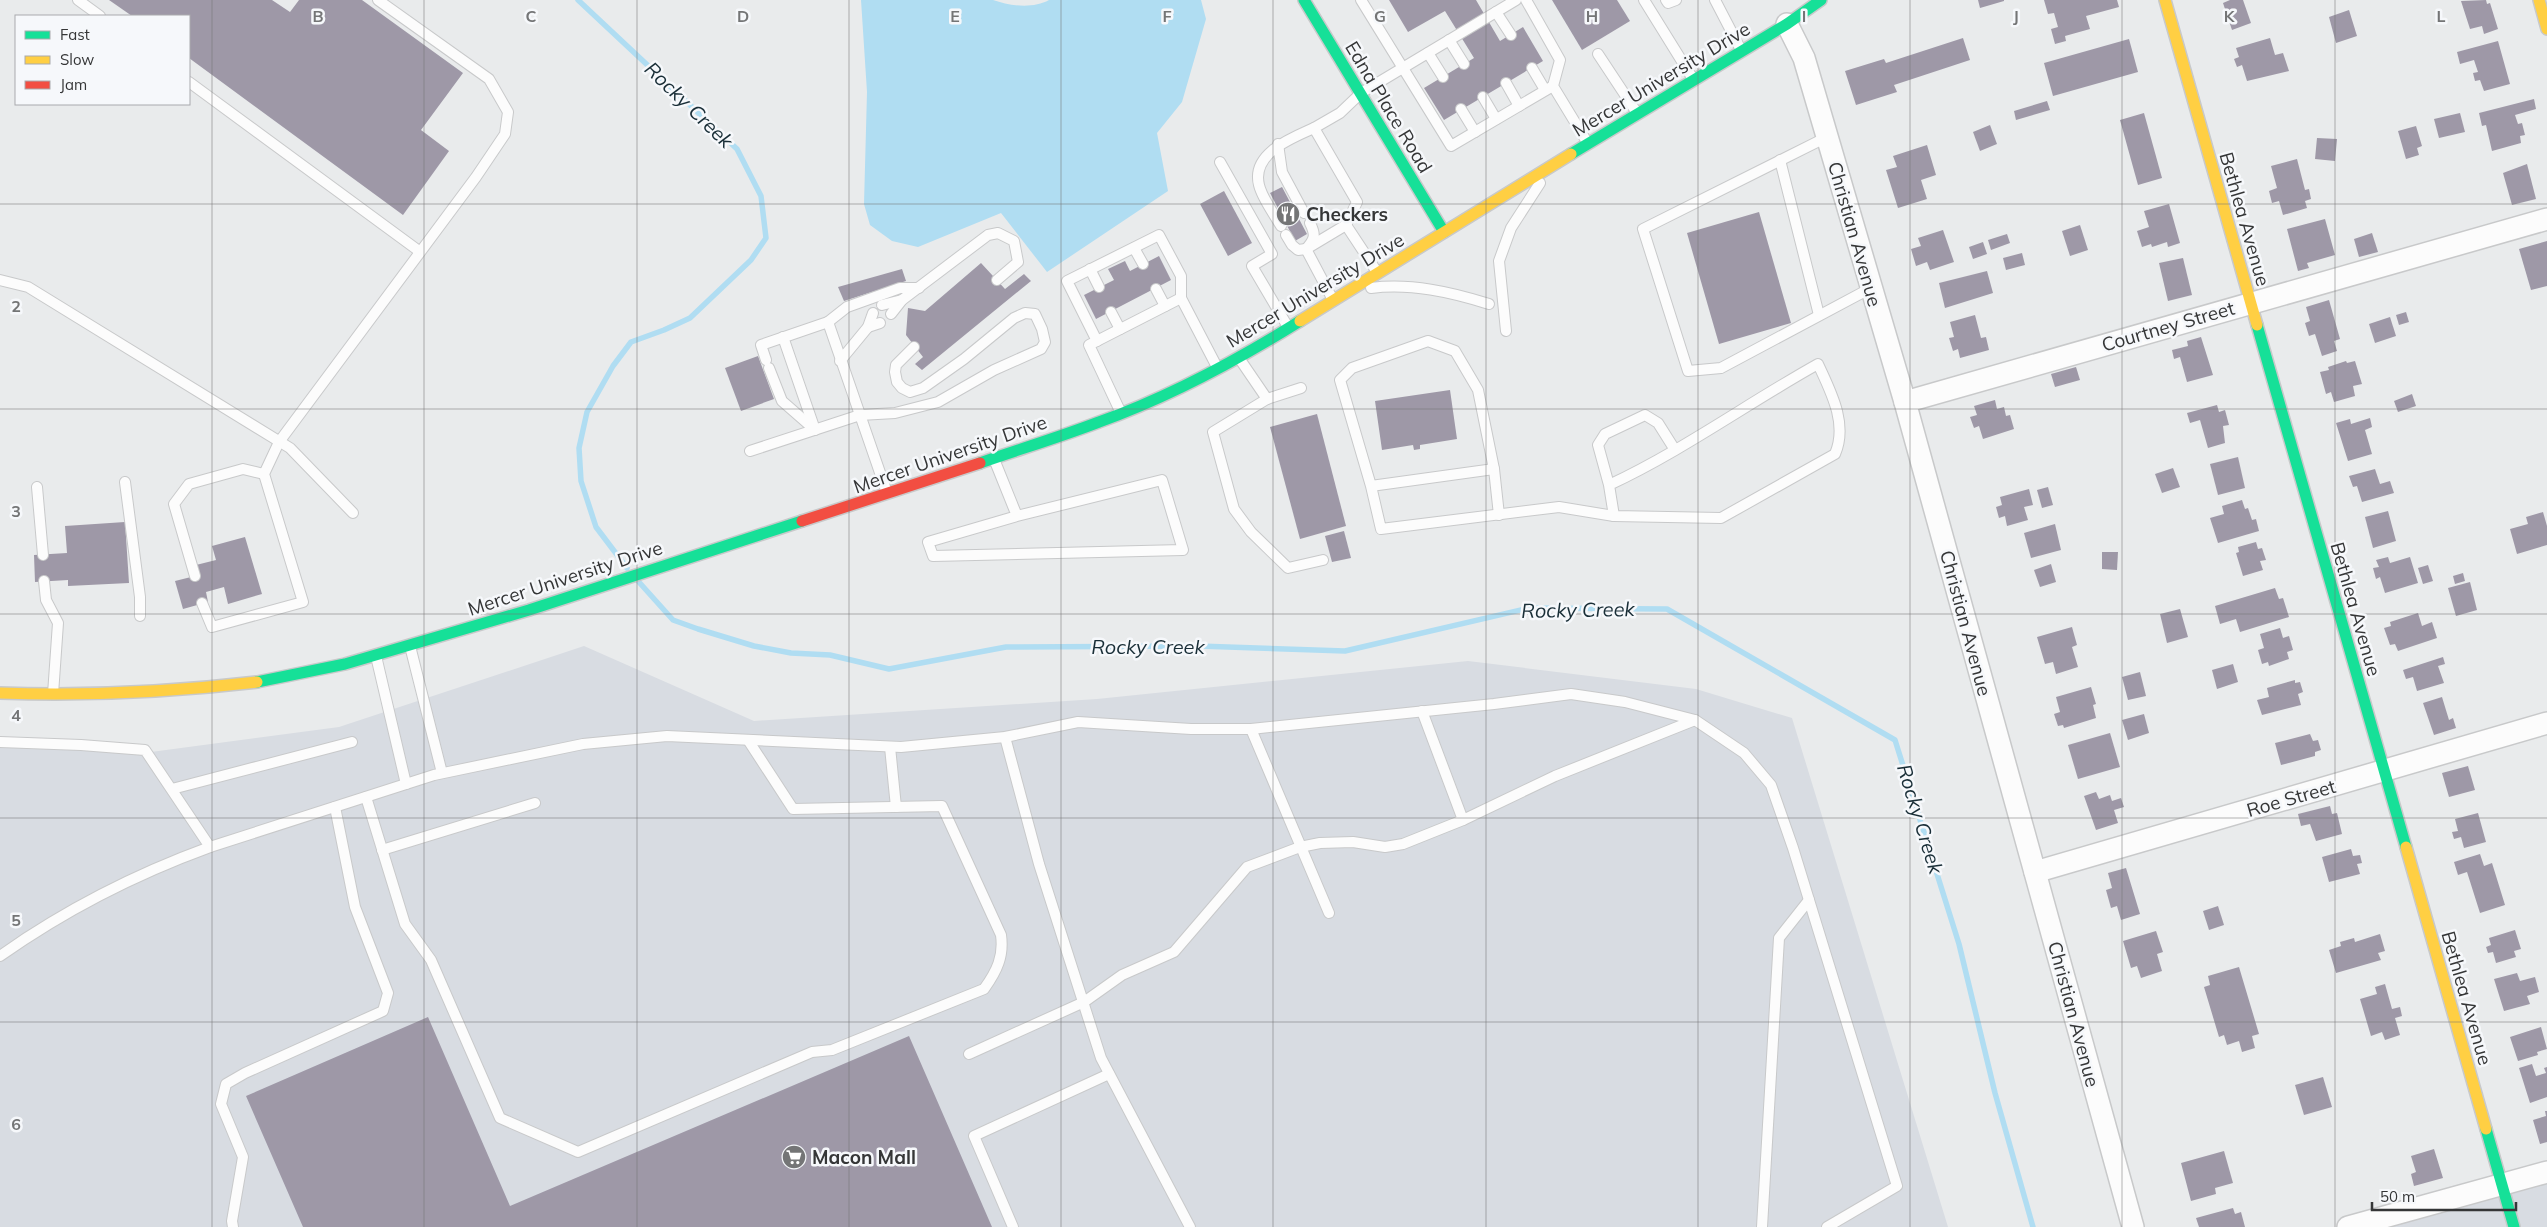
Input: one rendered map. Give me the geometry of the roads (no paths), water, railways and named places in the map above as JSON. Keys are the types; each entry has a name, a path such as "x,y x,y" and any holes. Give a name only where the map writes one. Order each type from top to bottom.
{"main road":[{"name":"Edna Place Road","path":"1304,0 1444,232"},
{"name":"Mercer University Drive","path":"0,693 53,695 169,692 261,682 376,656 529,610 690,556 888,494 1121,413 1160,397 1218,368 1289,328 1588,143 1787,24 1822,0"},
{"name":"Bethlea Avenue","path":"2165,0 2514,1227"},
{"path":"2539,0 2547,29"}],"street":[{"name":"Christian Avenue","path":"1787,24 1804,58 1905,402 2132,1227"},
{"name":"Courtney Street","path":"1905,402 2547,219"},
{"name":"Roe Street","path":"2035,872 2547,723"},
{"path":"2348,1227 2547,1172"}],"lane":[{"path":"78,0 99,15"},
{"path":"202,604 212,627 303,602 264,474 279,442 419,251 476,177 505,134 508,112 489,79 378,0"},
{"path":"1361,0 1451,146 1549,88 1560,60 1526,0"},
{"path":"1314,128 1357,202 1346,225 1306,249 1298,250 1292,245 1258,184 1260,167 1278,144 1314,128 1340,113 1361,93 1516,0"},
{"path":"1644,0 1694,80"},
{"path":"1666,0 1668,4 1676,0"},
{"path":"1715,0 1741,51"},
{"path":"1496,12 1511,35"},
{"path":"1449,40 1464,64"},
{"path":"1428,53 1443,77"},
{"path":"1598,54 1637,114"},
{"path":"1532,68 1549,88 1588,143"},
{"path":"190,83 419,251"},
{"path":"1506,83 1519,106"},
{"path":"1483,97 1496,119"},
{"path":"1461,109 1475,132"},
{"path":"1827,137 1643,230 1688,371 1721,368 1871,288"},
{"path":"1278,144 1282,172 1304,213"},
{"path":"1780,160 1819,315"},
{"path":"1220,162 1272,254 1252,266 1289,328"},
{"path":"1506,331 1499,261 1511,228 1529,198 1556,163"},
{"path":"1306,249 1314,240 1315,232 1310,223"},
{"path":"1346,225 1378,273"},
{"path":"891,314 902,300 988,235 998,233 1014,241 1018,262 997,280"},
{"path":"1098,341 1067,281 1160,235 1181,276 1180,298 1218,368"},
{"path":"1134,248 1143,264"},
{"path":"1306,249 1334,300"},
{"path":"1090,270 1099,287"},
{"path":"0,280 28,287 290,448 353,512"},
{"path":"1350,290 1387,286 1422,289 1454,293 1489,304"},
{"path":"815,430 782,401 761,345 828,322 846,306 900,288 918,288"},
{"path":"1156,289 1165,306"},
{"path":"1121,413 1089,345 1180,298"},
{"path":"882,305 902,300"},
{"path":"1111,312 1120,329"},
{"path":"840,361 868,327 873,313"},
{"path":"750,451 860,415 895,413 938,402 994,370 1041,349 1045,342 1042,329 1034,314 1025,313 1014,318 964,359 923,388 910,392 902,388 897,382 895,372 896,365 914,347"},
{"path":"828,322 840,361 888,494"},
{"path":"868,327 880,323"},
{"path":"783,337 815,430"},
{"path":"1499,514 1494,469 1478,390 1455,351 1428,340 1352,368 1340,380 1371,486 1381,530 1558,507 1614,516 1721,518 1835,454 1840,442 1841,430 1832,392 1818,364 1766,393 1675,450 1609,485"},
{"path":"1238,357 1267,399"},
{"path":"1301,388 1267,399 1213,432 1234,509 1251,532 1288,568 1323,560"},
{"path":"1614,516 1609,485 1598,445 1605,434 1645,415 1658,423 1675,450"},
{"path":"994,458 1017,516"},
{"path":"194,576 174,504 189,484 243,469 264,474"},
{"path":"1371,486 1494,469"},
{"path":"1162,480 1183,550 932,556 928,542 1017,516 1162,480"},
{"path":"125,482 140,597 140,616"},
{"path":"37,487 43,554"},
{"path":"44,581 46,600 58,623 53,695"},
{"path":"409,645 442,773"},
{"path":"376,656 406,784"},
{"path":"0,956 42,926 97,896 176,860 210,847 442,773 583,744 667,736 890,746 1005,737 1078,722 1191,729 1251,729 1571,694 1624,702 1695,720 1744,753 1771,785 1809,900 1897,1186 1827,1227"},
{"path":"1422,711 1463,820"},
{"path":"969,1054 1084,1002 1122,975 1174,952 1247,867 1300,847 1354,842 1385,847 1403,844 1463,820 1554,776 1695,720"},
{"path":"1251,729 1300,847 1330,913"},
{"path":"1005,737 1039,864 1102,1058 1190,1227"},
{"path":"366,797 405,924 431,960 500,1118 578,1152 807,1054 832,1050 984,989 995,974 1003,950 1001,935 942,806 793,809 748,740"},
{"path":"0,742 145,750 210,847"},
{"path":"172,789 352,742"},
{"path":"890,746 896,807"},
{"path":"382,850 535,803"},
{"path":"233,1227 232,1222 243,1157 221,1104 226,1084 245,1073 383,1011 388,993 355,906 335,807"},
{"path":"1762,1227 1779,938 1809,900"},
{"path":"1013,1227 974,1136 1109,1074"}],"water":[{"path":"861,0 993,0 1007,4 1029,6 1049,0 1201,0 1206,19 1182,102 1157,133 1168,191 1047,272 1001,213 918,247 892,241 870,225 864,204 867,92"}],"waterway":[{"name":"Rocky Creek","path":"578,0 737,149 761,196 766,238 751,260 690,318 631,342 613,366 587,412 579,448 581,481 596,527 627,568"},
{"name":"Rocky Creek","path":"638,581 673,620 698,629 754,646 791,653 830,655 889,669 1006,647 1198,646 1345,651 1529,608 1667,609 1895,740 1959,944 1995,1093 2033,1227"}],"place":[{"name":"Checkers","path":"1288,214"},
{"name":"Macon Mall","path":"794,1157"}]}
